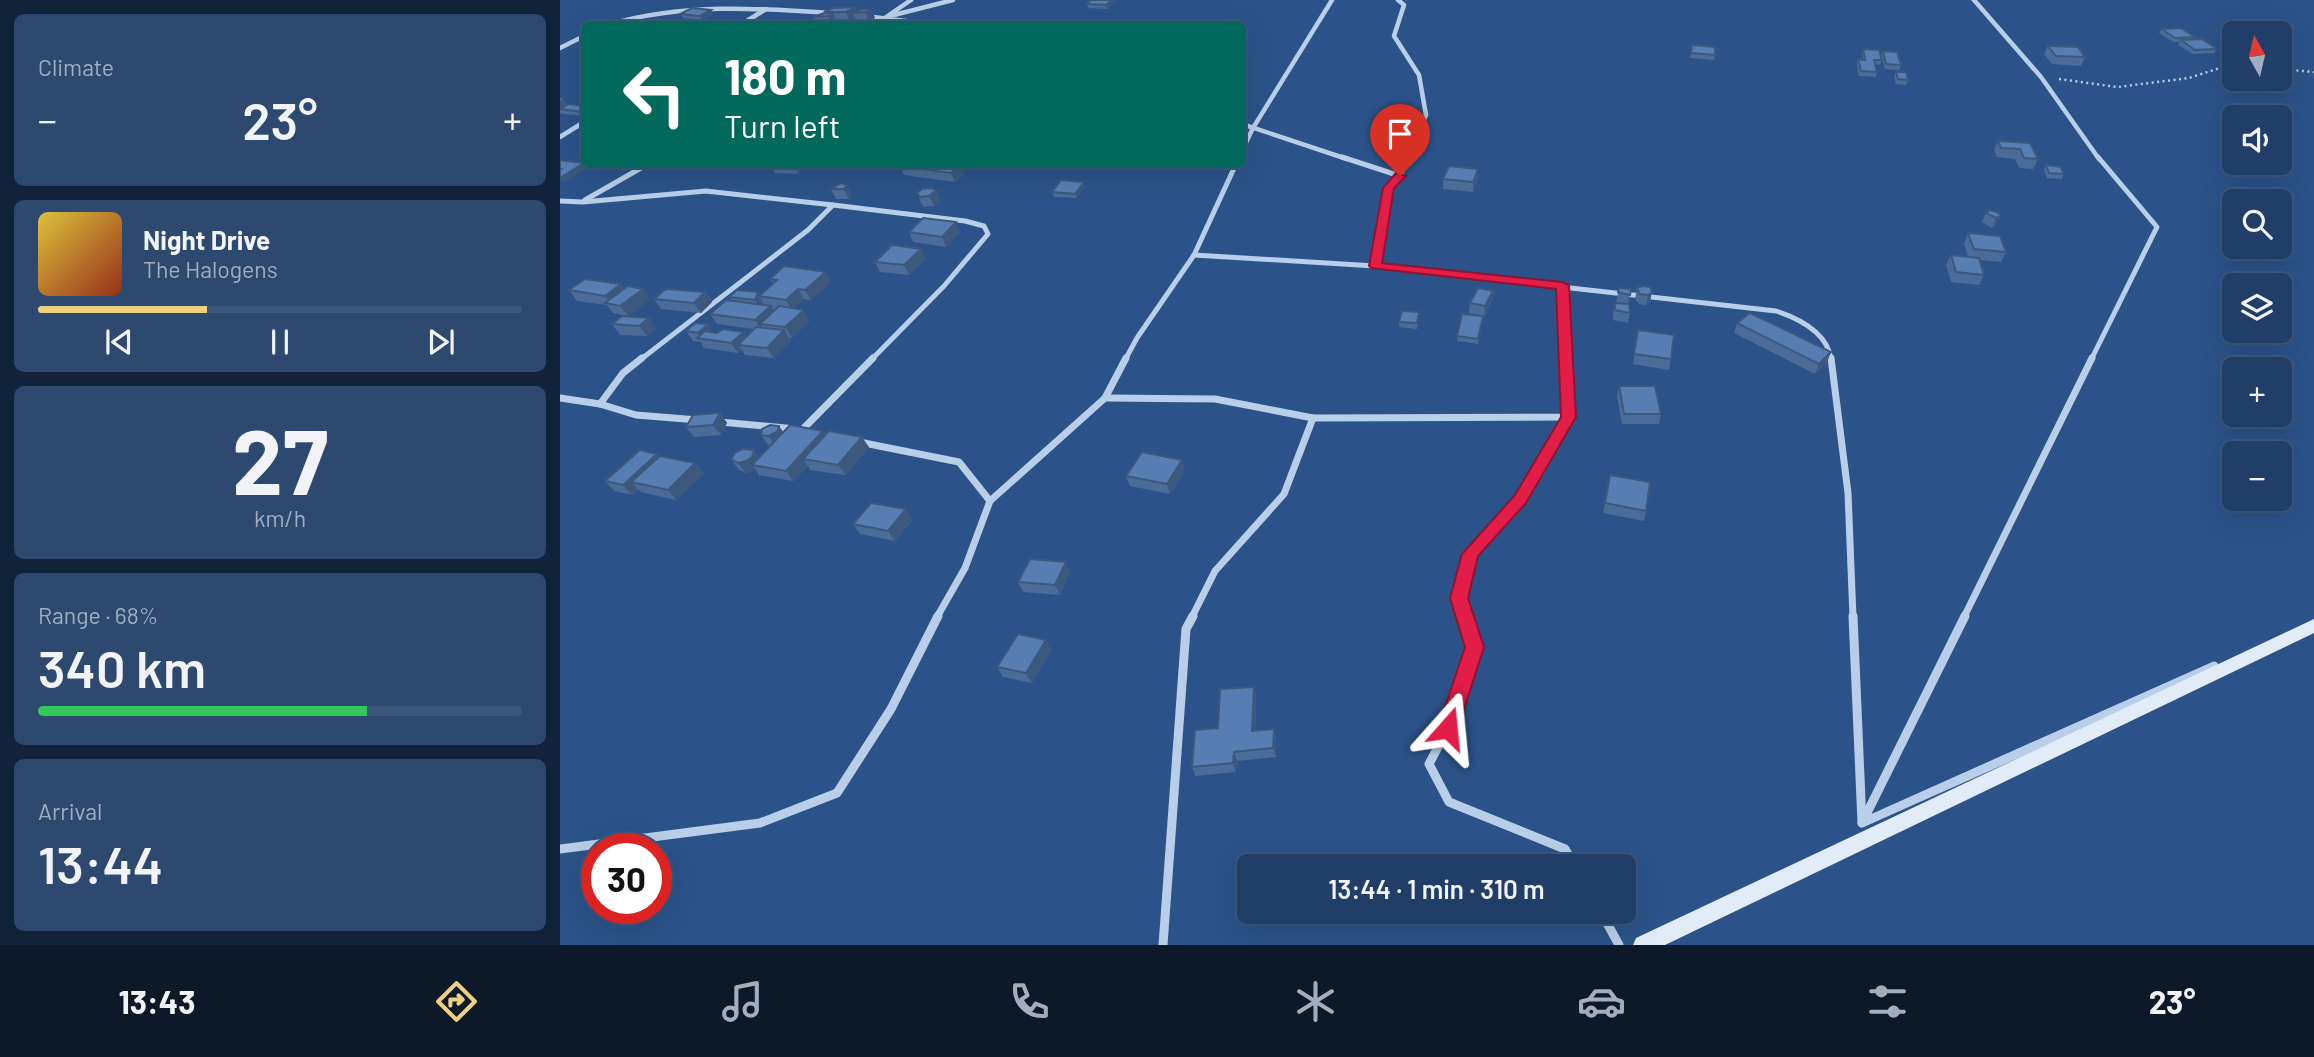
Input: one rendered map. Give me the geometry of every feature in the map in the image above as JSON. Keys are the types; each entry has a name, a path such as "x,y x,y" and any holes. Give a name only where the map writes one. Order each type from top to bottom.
{"main road":[{"path":"1643,945 2314,624"}],"street":[{"path":"880,21 911,0"},
{"path":"886,17 953,0"},
{"path":"1246,143 1332,0"},
{"path":"1375,266 1389,188 1400,176 1426,115 1419,75 1394,36 1406,2 1398,0"},
{"path":"1862,824 2157,227 2111,176 2040,77 1974,0"},
{"path":"619,21 643,12 701,5 833,13"},
{"path":"747,21 767,9"},
{"path":"859,15 911,21"},
{"path":"560,48 581,38"},
{"path":"560,137 581,124"},
{"path":"1246,125 1400,176"},
{"path":"583,202 641,168"},
{"path":"560,849 760,823 837,793 891,709 965,568 990,501 1105,398 1137,338 1194,255 1234,168"},
{"path":"560,201 583,202 706,191 965,221 984,226 988,234 944,286 802,430"},
{"path":"600,404 623,373 808,230 833,205"},
{"path":"1194,255 1375,266 1562,285 1776,311 1795,317 1812,328 1830,349 1847,493 1862,824"},
{"path":"1562,285 1568,417 1521,499 1471,554 1459,598 1475,647 1448,728 1429,764 1449,802 1565,849 1568,854"},
{"path":"560,398 600,404 636,415 814,432"},
{"path":"1105,398 1215,399 1313,418 1568,417"},
{"path":"1163,945 1186,629 1215,571 1284,494 1313,418"},
{"path":"850,440 959,462 990,501"},
{"path":"1862,824 2314,624"},
{"path":"1608,924 1619,945"}],"path":[{"path":"2040,77 2118,87 2189,78 2222,67"},
{"path":"2292,70 2314,72"}],"building":[{"path":"1091,0 1112,0 1106,5 1087,4"},
{"path":"857,7 846,12 824,12 833,8"},
{"path":"692,8 711,10 700,16 680,14"},
{"path":"861,9 872,10 853,13"},
{"path":"824,13 833,14 813,17"},
{"path":"2181,28 2195,37 2175,38 2162,29"},
{"path":"2202,39 2217,49 2195,50 2181,40"},
{"path":"1692,45 1715,47 1715,55 1691,53"},
{"path":"2048,46 2078,47 2085,57 2056,56"},
{"path":"1863,49 1879,50 1882,60 1874,60 1877,72 1861,71 1858,59 1865,60"},
{"path":"1883,51 1897,52 1901,65 1886,64"},
{"path":"1896,72 1906,72 1908,80 1898,79"},
{"path":"569,104 581,106 581,112 560,109"},
{"path":"1998,141 2030,143 2038,159 2024,158 2020,149 2001,148"},
{"path":"560,160 581,163 560,178"},
{"path":"2046,165 2061,167 2064,174 2049,173"},
{"path":"1449,166 1478,169 1473,182 1443,179"},
{"path":"915,168 956,168 951,173"},
{"path":"1061,180 1084,182 1075,194 1052,192"},
{"path":"841,183 847,185 844,189 831,189"},
{"path":"922,189 936,190 929,196 920,197 917,193"},
{"path":"1990,210 2001,216 1996,218 1986,213"},
{"path":"923,218 956,222 942,237 909,232"},
{"path":"1968,233 2000,236 2006,252 1974,249"},
{"path":"892,245 921,249 904,265 875,262"},
{"path":"1951,255 1979,258 1984,275 1956,272"},
{"path":"784,266 826,272 805,290 798,289 786,300 759,296 777,280 770,279"},
{"path":"585,279 621,284 605,296 569,290"},
{"path":"628,286 643,289 620,306 605,303"},
{"path":"1650,287 1652,292 1648,295 1640,294 1637,288"},
{"path":"1478,288 1493,291 1485,306 1470,303"},
{"path":"1619,288 1631,289 1630,295 1618,292"},
{"path":"666,289 705,292 694,303 654,299"},
{"path":"737,290 758,292 755,300 729,297"},
{"path":"726,300 771,306 755,320 710,314"},
{"path":"1615,303 1629,304 1630,313 1615,310"},
{"path":"779,306 804,310 785,327 760,324"},
{"path":"1402,311 1419,312 1417,323 1399,322"},
{"path":"1750,313 1831,352 1819,364 1737,323"},
{"path":"1462,314 1483,316 1478,339 1457,336"},
{"path":"622,316 649,318 639,326 612,324"},
{"path":"695,323 708,324 698,333 686,331"},
{"path":"756,327 784,330 767,348 738,345"},
{"path":"723,329 744,332 731,343 697,338 705,331 717,333"},
{"path":"1638,330 1674,335 1671,359 1634,354"},
{"path":"1619,386 1655,386 1661,414 1624,414"},
{"path":"720,413 713,425 686,427 693,415"},
{"path":"770,425 779,426 777,432 768,436 761,435 762,429"},
{"path":"790,425 823,431 786,471 752,465"},
{"path":"829,431 862,437 838,465 803,459"},
{"path":"743,449 754,450 752,457 738,463 731,459 736,452"},
{"path":"640,450 657,454 623,485 605,481"},
{"path":"1142,452 1182,460 1167,484 1126,476"},
{"path":"660,456 695,463 668,490 631,482"},
{"path":"1610,475 1650,482 1646,511 1605,503"},
{"path":"871,503 906,509 888,531 853,524"},
{"path":"1030,559 1066,562 1055,585 1018,582"},
{"path":"1018,634 1046,640 1026,673 997,667"},
{"path":"1254,687 1252,731 1274,729 1273,748 1234,752 1233,763 1192,767 1195,730 1218,728 1220,689"}],"route":[{"path":"1400,176 1389,188 1375,266 1562,285 1568,417 1521,499 1471,554 1459,598 1475,647 1448,728"}]}
